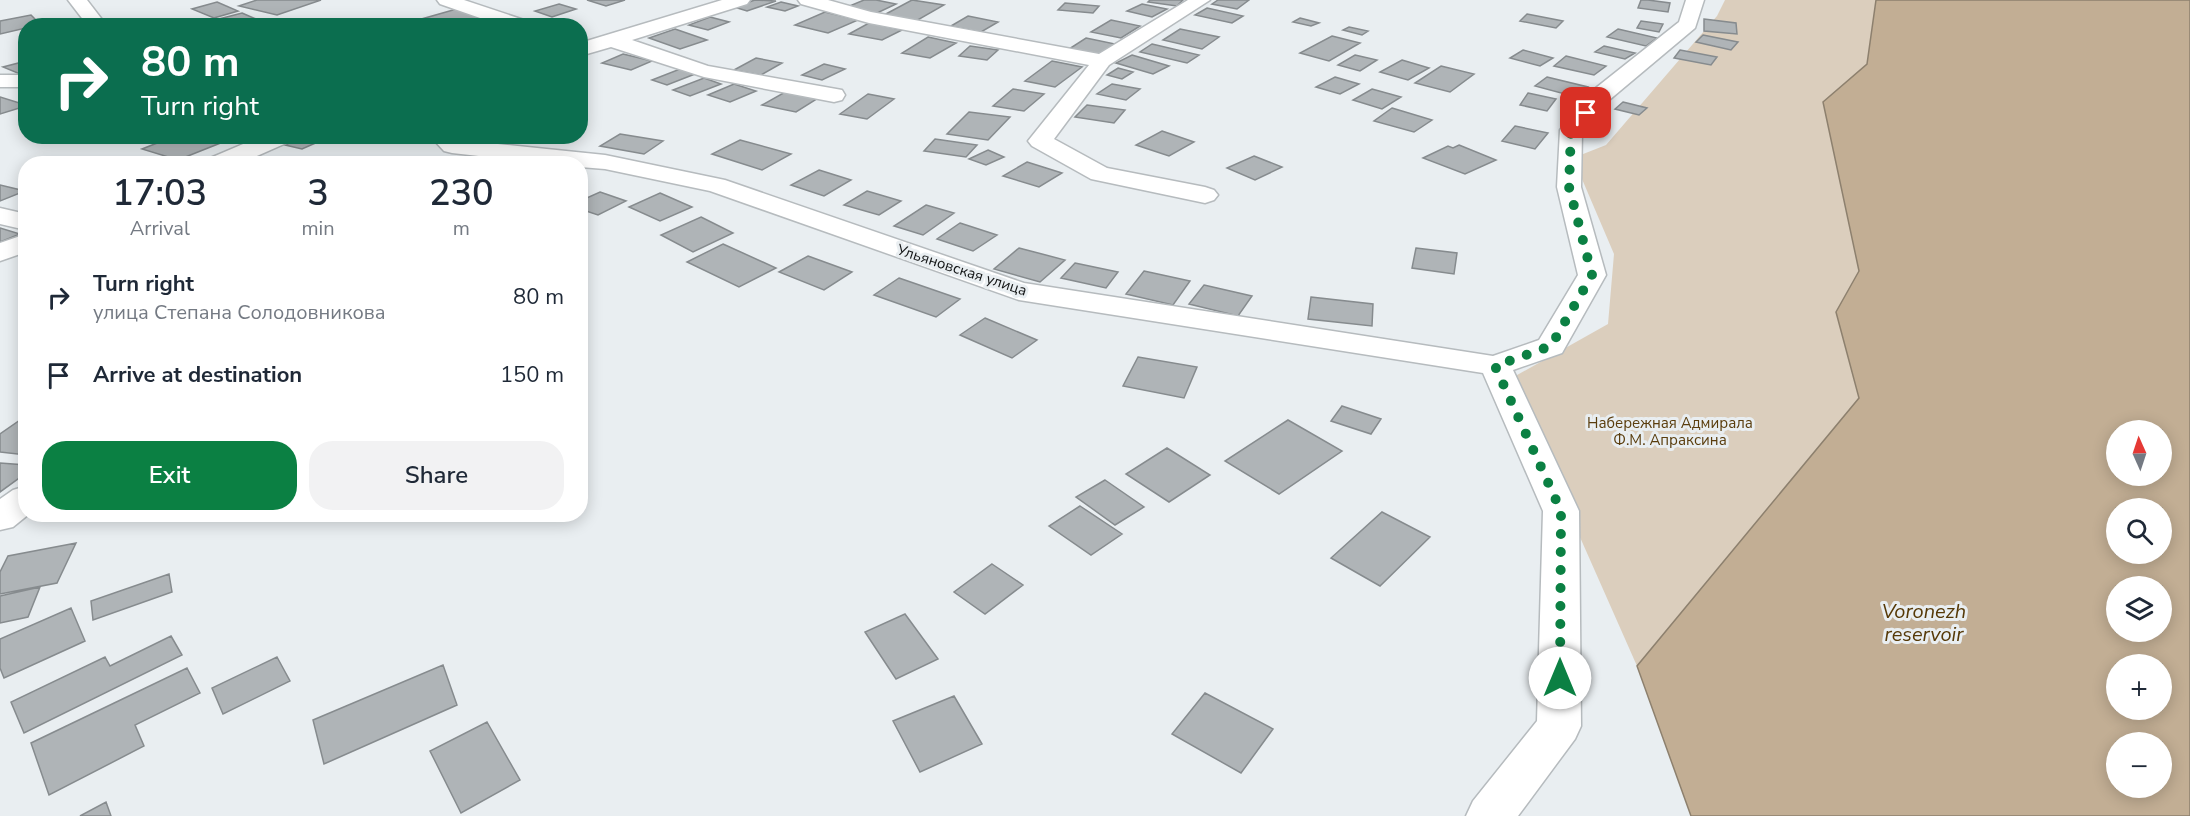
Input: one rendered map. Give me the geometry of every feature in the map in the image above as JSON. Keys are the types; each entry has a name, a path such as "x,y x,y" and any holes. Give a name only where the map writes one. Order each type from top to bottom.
{"street":[{"path":"77,0 92,18"},
{"path":"446,0 499,18"},
{"path":"588,46 741,0"},
{"path":"807,0 869,17 1102,61"},
{"path":"1201,0 1102,61 1040,141 1100,174 1205,195"},
{"path":"1490,816 1559,726 1561,511 1495,366 1551,346 1592,275 1569,187 1571,130 1600,96 1688,24 1695,0"},
{"path":"611,40 704,71 834,95"},
{"path":"0,81 18,81"},
{"path":"236,156 264,144"},
{"name":"Ульяновская улица","path":"444,149 531,156"},
{"name":"Ульяновская улица","path":"588,161 605,162 716,185 1019,291 1495,366"},
{"path":"0,216 18,220"},
{"path":"0,253 18,245"},
{"path":"0,518 18,504"}],"green space":[{"name":"Набережная Адмирала Ф.М. Апраксина","path":"1725,0 1876,0 1867,64 1823,102 1859,271 1836,312 1859,398 1637,666 1510,379 1608,324 1614,254 1573,158 1606,145 1717,16"}],"water":[{"name":"Voronezh reservoir","path":"1876,0 2190,0 2190,816 1691,816 1637,666 1859,398 1836,312 1859,271 1823,102 1867,64"}],"building":[{"path":"257,0 321,0 277,15 239,6"},
{"path":"587,0 625,0 606,6"},
{"path":"755,0 776,1 747,11 734,7"},
{"path":"864,0 896,4 875,14 847,7"},
{"path":"912,0 944,5 916,21 884,15"},
{"path":"1150,0 1183,0 1177,6 1148,2"},
{"path":"1218,0 1249,0 1237,9 1212,4"},
{"path":"1641,0 1670,3 1668,12 1638,8"},
{"path":"217,2 238,11 214,18 192,9"},
{"path":"781,2 798,6 785,11 767,7"},
{"path":"1065,3 1099,6 1093,13 1058,10"},
{"path":"559,4 576,9 552,17 535,11"},
{"path":"1142,4 1167,9 1152,17 1127,11"},
{"path":"460,8 490,17 487,18 425,18"},
{"path":"1207,8 1243,16 1232,23 1195,15"},
{"path":"825,12 858,20 828,33 795,25"},
{"path":"242,13 254,18 223,18"},
{"path":"1527,14 1563,21 1556,28 1520,21"},
{"path":"31,15 34,18 18,18 18,30 0,34 0,21"},
{"path":"968,16 998,22 981,32 951,26"},
{"path":"710,17 729,22 708,30 689,25"},
{"path":"1300,18 1319,23 1311,26 1293,22"},
{"path":"1704,19 1736,23 1737,34 1704,31"},
{"path":"1111,20 1140,26 1121,38 1091,32"},
{"path":"1641,21 1663,24 1659,32 1637,28"},
{"path":"869,23 902,30 882,40 849,34"},
{"path":"1349,27 1368,31 1362,35 1343,30"},
{"path":"675,29 707,40 680,49 649,38"},
{"path":"1180,29 1219,37 1202,49 1163,40"},
{"path":"1618,29 1657,38 1646,46 1607,37"},
{"path":"1703,35 1738,42 1731,50 1696,42"},
{"path":"1332,36 1360,43 1329,61 1300,53"},
{"path":"928,37 956,43 930,58 902,53"},
{"path":"1086,38 1120,45 1100,58 1066,51"},
{"path":"1152,44 1199,55 1187,63 1140,52"},
{"path":"970,46 998,50 987,60 959,56"},
{"path":"1604,46 1635,53 1625,59 1595,52"},
{"path":"1523,50 1553,58 1540,66 1510,58"},
{"path":"1680,50 1717,57 1711,65 1674,58"},
{"path":"623,54 652,61 631,70 602,63"},
{"path":"1132,55 1169,66 1153,74 1116,63"},
{"path":"1355,55 1377,60 1360,71 1338,65"},
{"path":"1566,56 1606,66 1594,75 1554,66"},
{"path":"756,58 782,63 761,75 734,70"},
{"path":"1402,60 1429,68 1408,80 1380,72"},
{"path":"1052,61 1082,67 1055,87 1025,81"},
{"path":"18,63 18,73 3,67"},
{"path":"824,64 845,69 822,80 802,75"},
{"path":"1441,66 1474,74 1450,92 1415,83"},
{"path":"1118,68 1133,72 1122,79 1107,75"},
{"path":"680,69 695,74 667,85 652,80"},
{"path":"1335,77 1359,84 1340,94 1316,87"},
{"path":"1547,77 1588,87 1576,97 1535,86"},
{"path":"704,78 721,84 690,96 673,90"},
{"path":"734,84 756,91 730,102 708,95"},
{"path":"1112,84 1140,89 1126,100 1097,94"},
{"path":"1013,89 1044,94 1024,111 993,106"},
{"path":"1372,89 1401,97 1382,109 1353,100"},
{"path":"787,91 820,97 796,112 762,105"},
{"path":"1528,93 1556,99 1547,111 1520,105"},
{"path":"868,94 894,99 867,119 840,114"},
{"path":"0,97 18,103 18,108 0,114"},
{"path":"1623,102 1647,108 1639,115 1615,109"},
{"path":"1087,105 1125,110 1114,123 1075,117"},
{"path":"1392,108 1432,120 1414,132 1374,121"},
{"path":"969,112 1010,117 988,140 947,134"},
{"path":"1515,126 1548,133 1535,149 1502,141"},
{"path":"1162,131 1194,142 1169,156 1136,145"},
{"path":"620,134 663,141 644,154 600,146"},
{"path":"935,139 977,145 966,157 924,151"},
{"path":"740,140 791,154 762,170 712,154"},
{"path":"155,144 218,144 188,156 165,156 142,149"},
{"path":"287,144 313,144 302,149 285,145"},
{"path":"1459,145 1496,160 1465,174 1423,158 1448,146 1453,148"},
{"path":"988,150 1004,157 986,165 969,159"},
{"path":"1254,156 1282,167 1255,180 1227,168"},
{"path":"1027,162 1062,173 1039,187 1003,176"},
{"path":"819,170 851,180 824,196 791,185"},
{"path":"0,185 18,189 18,194 0,201"},
{"path":"867,191 901,201 879,215 844,205"},
{"path":"600,192 626,201 598,215 588,212 588,197"},
{"path":"660,193 692,207 660,221 629,207"},
{"path":"926,205 954,213 923,235 894,226"},
{"path":"701,217 733,233 693,252 661,235"},
{"path":"960,223 997,235 973,251 937,239"},
{"path":"0,228 18,233 18,235 0,242"},
{"path":"723,244 776,268 739,287 687,262"},
{"path":"1019,248 1065,260 1040,282 994,269"},
{"path":"1416,248 1457,253 1454,274 1412,268"},
{"path":"808,256 852,272 824,290 779,272"},
{"path":"1075,263 1118,272 1106,288 1061,278"},
{"path":"1144,271 1190,281 1173,305 1126,294"},
{"path":"899,278 960,299 936,317 874,295"},
{"path":"1204,285 1252,296 1238,316 1189,304"},
{"path":"1311,297 1373,304 1372,326 1308,319"},
{"path":"985,318 1037,340 1012,358 960,335"},
{"path":"1138,357 1197,367 1184,398 1123,386"},
{"path":"1342,406 1381,419 1371,434 1331,421"},
{"path":"1288,420 1342,451 1279,494 1225,461"},
{"path":"18,421 18,454 0,452 0,434"},
{"path":"1167,448 1210,475 1169,502 1126,474"},
{"path":"0,463 18,464 18,479 0,492"},
{"path":"1105,480 1144,507 1115,525 1076,497"},
{"path":"1080,506 1122,534 1091,555 1049,526"},
{"path":"1382,512 1430,537 1380,586 1331,558"},
{"path":"76,543 57,583 0,594 0,572 8,556"},
{"path":"992,564 1023,585 985,614 954,592"},
{"path":"169,574 172,592 93,620 91,601"},
{"path":"40,587 28,617 0,623 0,596"},
{"path":"71,608 85,641 4,678 0,668 0,639"},
{"path":"905,614 938,659 896,679 865,632"},
{"path":"171,636 182,655 24,733 11,702 105,657 110,666"},
{"path":"277,657 290,681 223,714 212,688"},
{"path":"443,665 457,705 324,764 313,720"},
{"path":"187,668 200,693 135,725 144,746 49,795 31,743"},
{"path":"1205,693 1273,729 1241,773 1172,734"},
{"path":"954,696 982,744 920,772 893,721"},
{"path":"487,722 520,780 461,813 430,751"},
{"path":"106,802 111,816 80,816"}],"route":[{"path":"1560,678 1561,511 1495,366 1551,346 1592,275 1569,187 1571,130 1586,113"}]}
